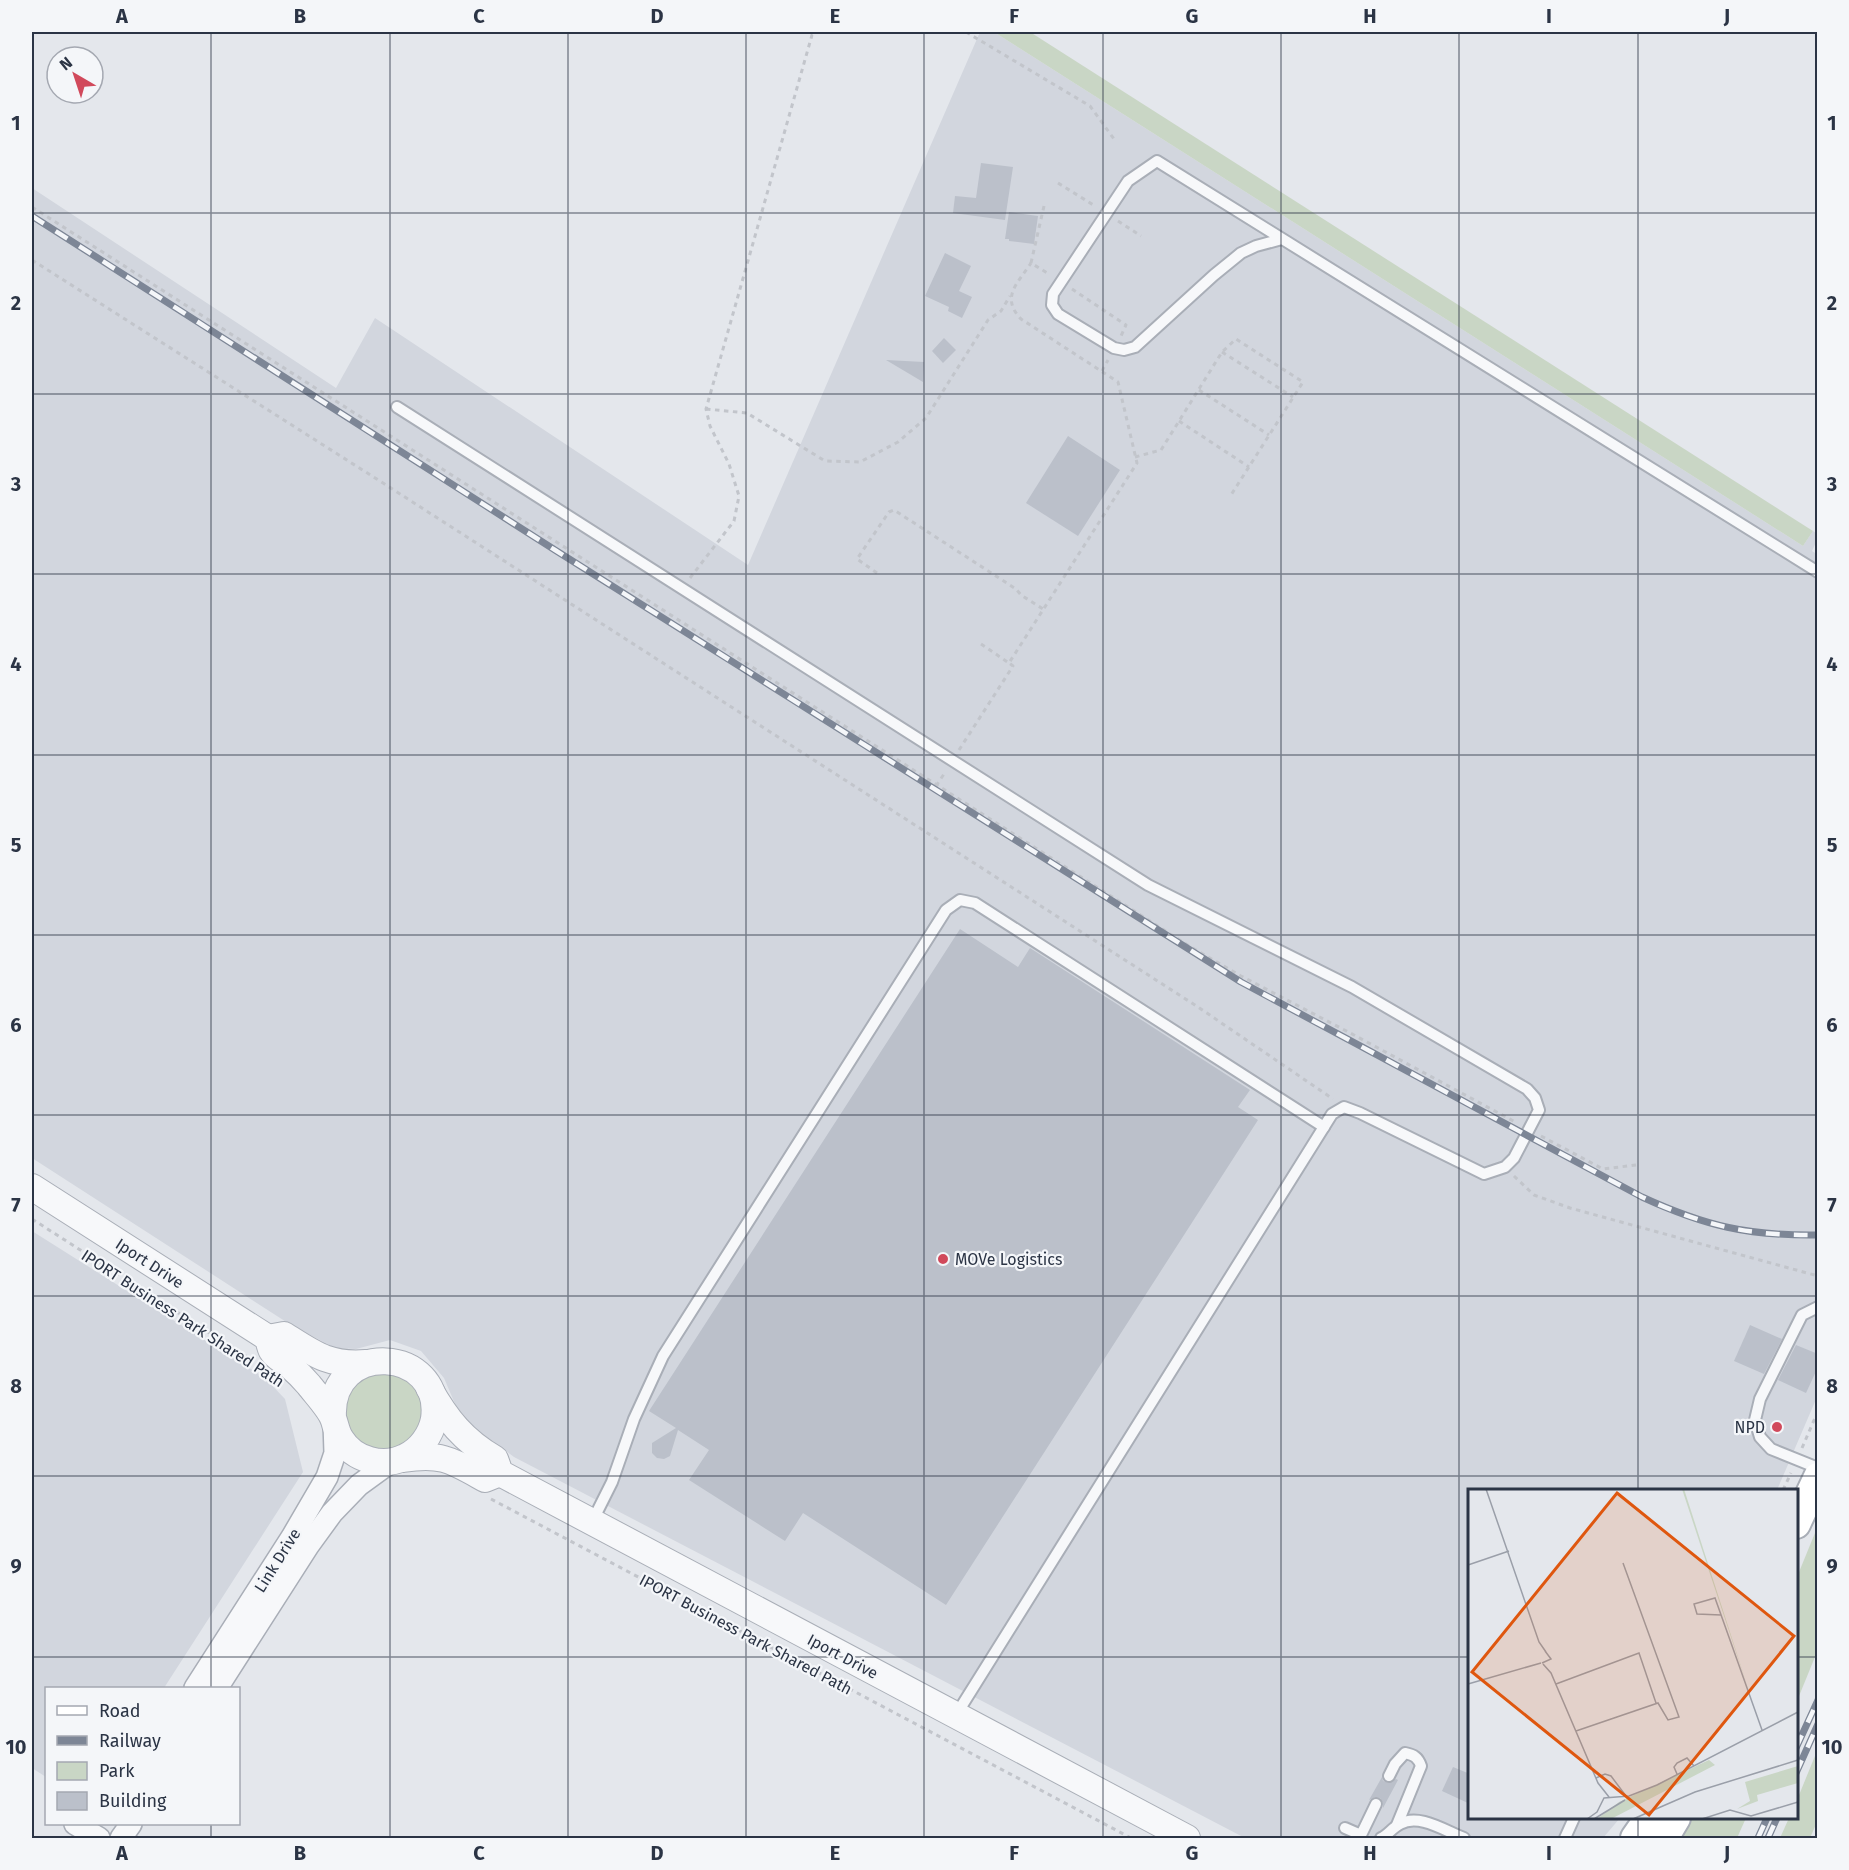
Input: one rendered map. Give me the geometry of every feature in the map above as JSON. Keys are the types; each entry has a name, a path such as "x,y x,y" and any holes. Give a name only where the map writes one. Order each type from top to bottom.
{"main road":[{"path":"1798,1522 1818,1477"},
{"path":"1635,1839 1648,1819"},
{"path":"1664,1839 1675,1819"}],"street":[{"name":"Iport Drive","path":"32,1187 268,1338 272,1353 300,1375 333,1420"},
{"name":"Iport Drive","path":"268,1338 284,1335 327,1360 341,1364 366,1364"},
{"path":"382,1360 399,1363 419,1374 429,1388 435,1410 432,1427 421,1446 397,1460 370,1461 355,1454 340,1438 333,1420 333,1401 340,1385 351,1372 366,1364 382,1360"},
{"name":"Iport Drive","path":"429,1388 445,1414 462,1435 495,1459 501,1473 1187,1839"},
{"name":"Link Drive","path":"196,1687 324,1484 335,1453 333,1420"},
{"name":"Iport Drive","path":"397,1460 437,1456 485,1479 501,1473"},
{"name":"Link Drive","path":"218,1687 308,1546 332,1514 359,1485 397,1460"},
{"path":"77,1825 99,1838 107,1825"},
{"path":"121,1839 130,1825"}],"lane":[{"path":"1282,239 1241,253 1135,347 1124,351 1114,348 1058,314 1052,305 1053,294 1128,181 1157,161 1818,572"},
{"path":"397,407 1148,885 1352,987 1527,1089 1535,1098 1539,1110 1514,1158 1505,1167 1484,1174 1360,1113 1344,1107 1332,1114 956,1716"},
{"path":"592,1522 612,1482 634,1419 663,1356 946,910 960,900 975,903 1324,1127"},
{"path":"1818,1308 1802,1315 1760,1399 1755,1420 1760,1437 1771,1449 1818,1468"},
{"path":"1389,1776 1395,1764 1405,1753 1418,1758 1421,1766 1397,1825"},
{"path":"1345,1828 1363,1837 1376,1804"},
{"path":"1565,1839 1574,1819"},
{"path":"1380,1839 1397,1825 1408,1820 1420,1821 1464,1839"}],"path":[{"path":"682,589 734,521 739,496 729,464 710,426 705,409 812,36 817,32"},
{"path":"966,32 1090,106 1114,139"},
{"path":"705,409 747,413 825,461 860,462 898,442 926,418 988,320 1001,311 1031,263 1044,206"},
{"path":"32,207 1189,946 1603,1169 1636,1165"},
{"path":"32,260 1198,1007 1344,1107"},
{"path":"1031,263 1126,325 1102,371"},
{"path":"1009,663 1137,463 1118,382 1021,319 1013,310 1011,294"},
{"path":"1135,457 1161,450 1222,352 1236,339 1303,382 1231,495"},
{"path":"1222,352 1293,397"},
{"path":"1198,390 1269,435"},
{"path":"1179,421 1249,467"},
{"path":"877,573 857,560 888,512 894,510 1043,609"},
{"path":"936,786 1013,666 981,644"},
{"path":"1505,1167 1534,1195 1570,1208 1818,1276"},
{"name":"IPORT Business Park Shared Path","path":"32,1219 258,1363"},
{"name":"IPORT Business Park Shared Path","path":"482,1494 1131,1839"}],"shaded area":[{"path":"980,32 994,32 1803,546 1813,531 1817,534 1812,551 1818,555 1817,1397 1777,1489 1468,1489 1468,1819 1619,1819 1603,1838 1245,1838 514,1457 461,1418 444,1378 421,1351 390,1340 356,1349 335,1348 291,1325 32,1158 32,188 336,388 375,318 748,565"},
{"path":"32,1231 265,1378 285,1399 303,1472 165,1687 45,1687 45,1776 32,1768"}],"green space":[{"path":"994,32 1030,32 1813,531 1803,546"},
{"path":"396,1373 414,1385 421,1395 422,1421 418,1433 409,1442 390,1449 372,1449 356,1438 347,1422 349,1395 361,1380 369,1375"},
{"path":"1817,1528 1817,1652 1798,1699 1798,1575"},
{"path":"1817,1751 1817,1822 1810,1838 1780,1838 1789,1819 1798,1819 1798,1798"},
{"path":"1684,1819 1746,1819 1737,1838 1675,1838"}],"building":[{"path":"981,163 1013,167 1005,220 953,213 955,196 976,198"},
{"path":"1009,212 1038,216 1034,244 1005,239"},
{"path":"945,253 971,266 959,291 972,297 962,318 948,311 949,307 925,296"},
{"path":"944,338 956,350 943,363 932,351"},
{"path":"886,360 924,362 923,382"},
{"path":"1068,436 1120,470 1078,536 1026,503"},
{"name":"MOVe Logistics","path":"960,929 1018,967 1030,948 1250,1090 1238,1107 1258,1120 946,1605 803,1513 785,1541 689,1480 709,1450 678,1430 670,1456 664,1459 657,1458 652,1453 652,1443 676,1428 649,1411"},
{"path":"1750,1325 1782,1339 1764,1374 1734,1361"},
{"path":"1796,1345 1818,1354 1818,1367 1806,1393 1778,1380"},
{"path":"1453,1767 1468,1773 1468,1803 1442,1791"},
{"path":"1382,1777 1383,1781 1389,1783 1398,1780 1383,1808 1380,1798 1375,1797 1369,1800"}],"railway":[{"path":"32,216 555,550 1241,982 1642,1197 1686,1215 1727,1227 1770,1234 1818,1235"},
{"path":"1798,1744 1818,1700"},
{"path":"1798,1769 1818,1724"},
{"path":"1758,1838 1767,1819"},
{"path":"1768,1838 1777,1819"}],"place":[{"name":"MOVe Logistics","path":"943,1259"},
{"name":"NPD","path":"1777,1427"}]}
